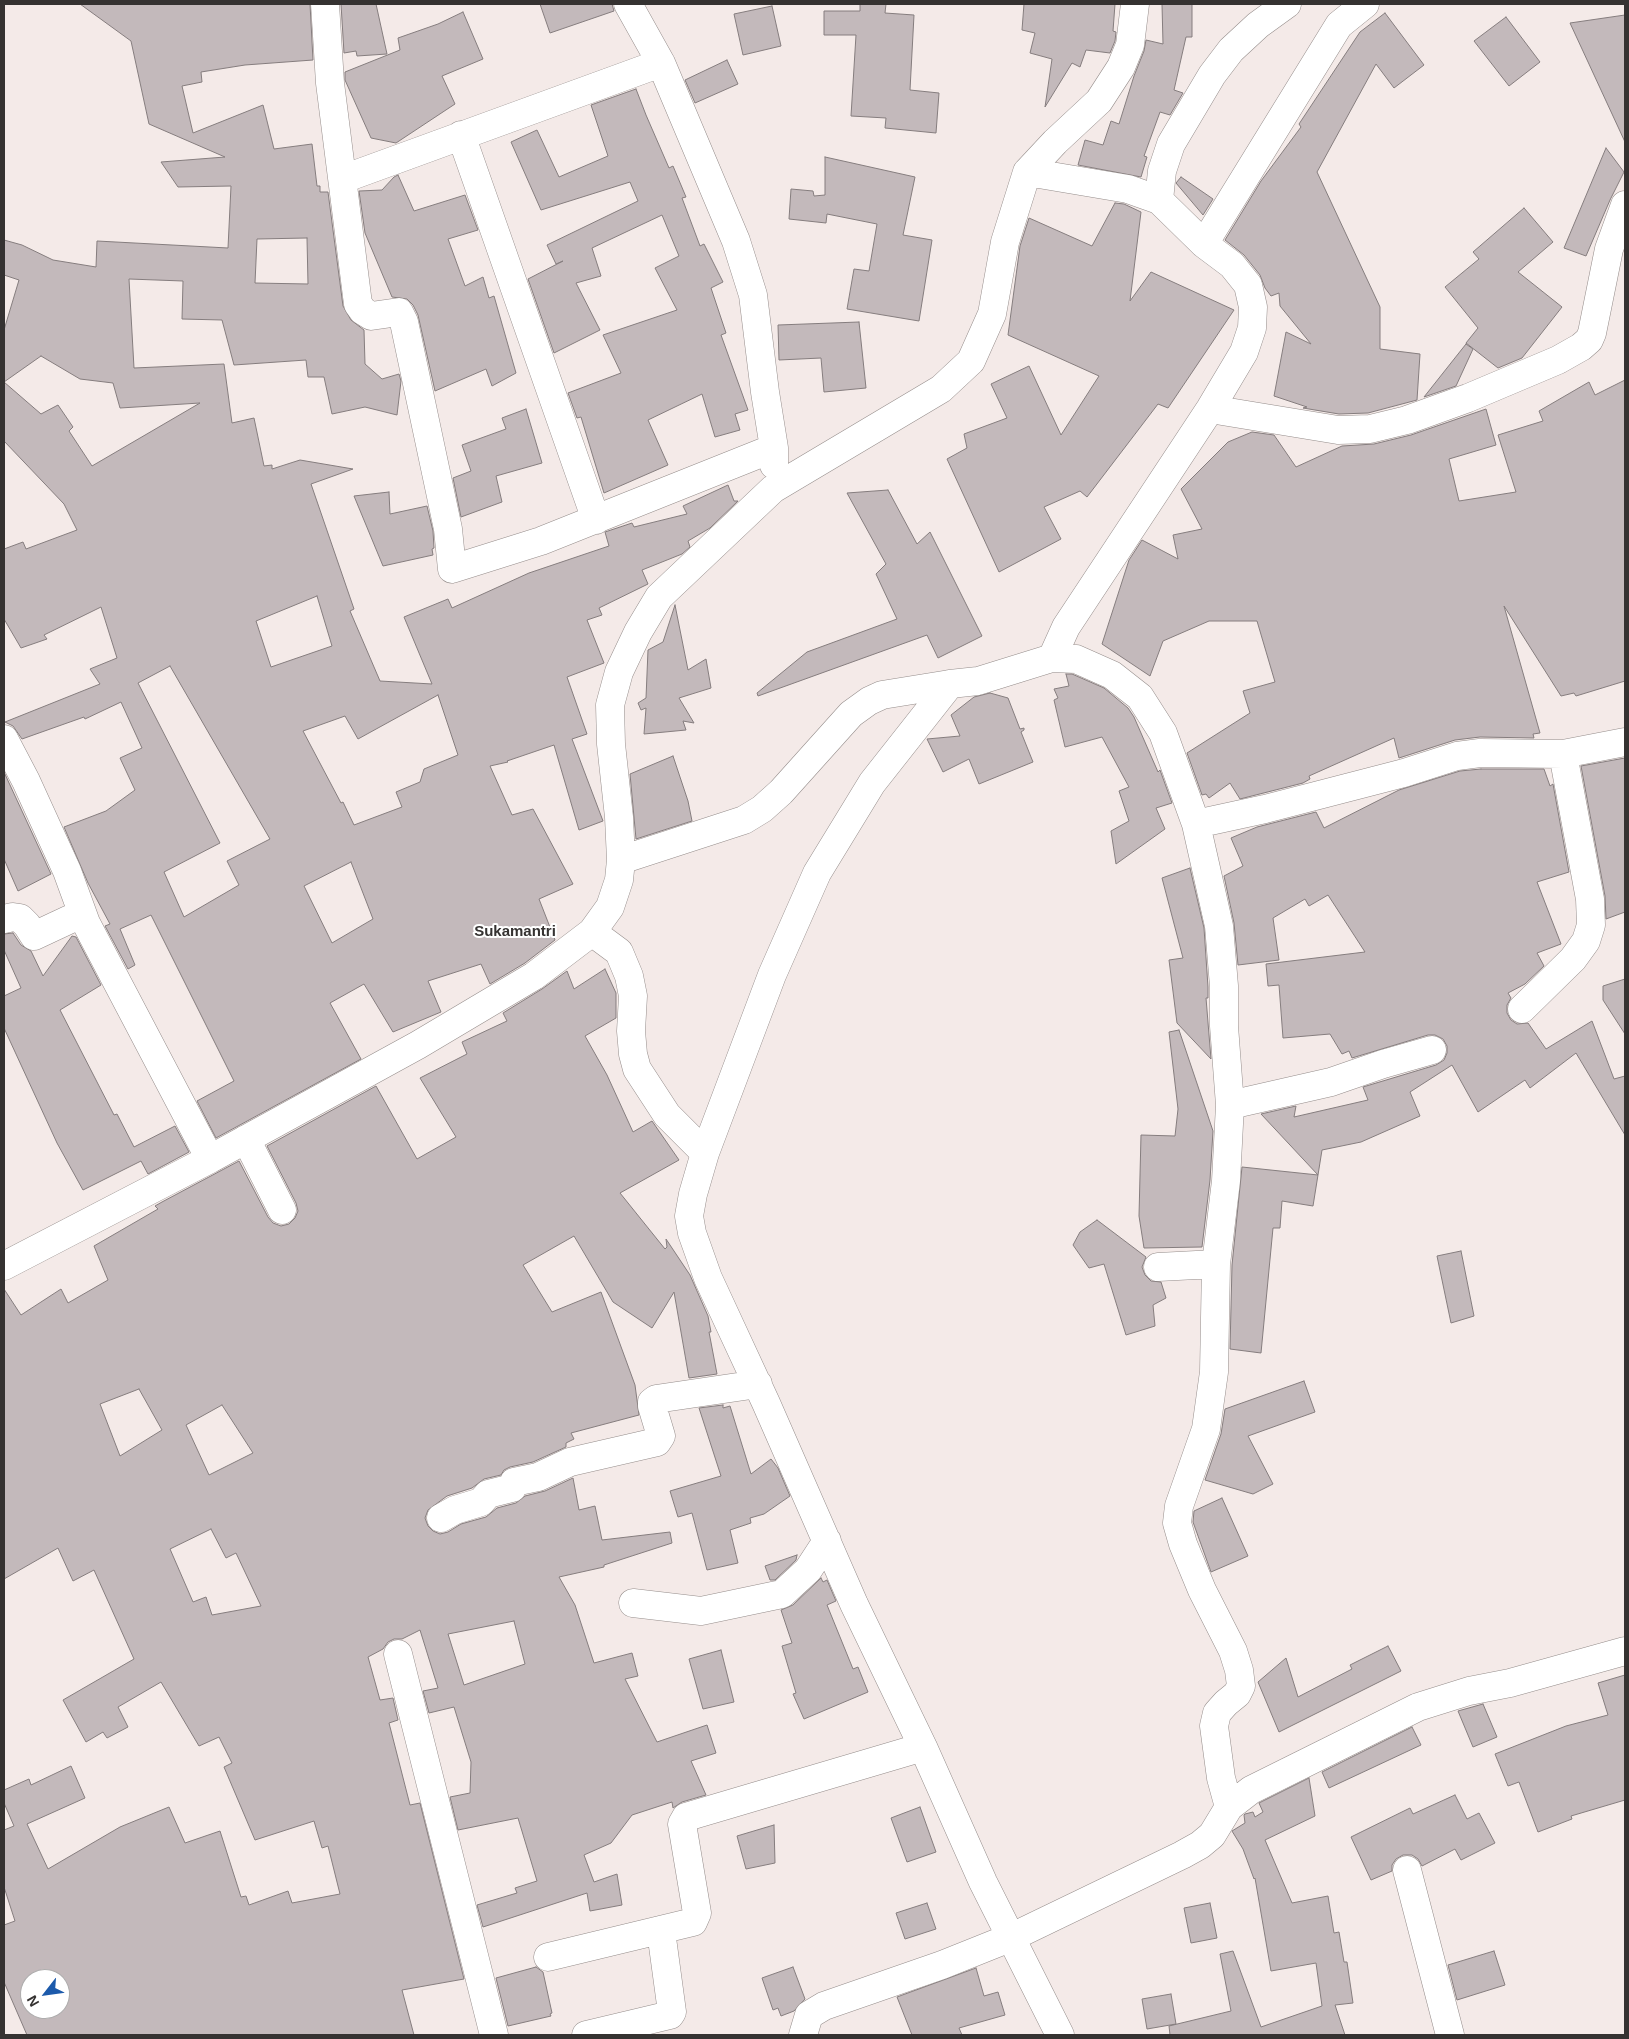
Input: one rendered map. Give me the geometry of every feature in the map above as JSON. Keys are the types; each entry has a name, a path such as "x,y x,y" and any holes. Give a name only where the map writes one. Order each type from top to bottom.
{"street":[{"path":"325,4 330,83 358,304 363,311 371,316 399,312 404,322 448,528 452,569 541,541 774,448"},
{"path":"628,4 661,63 736,240 753,295 758,324 764,392 774,448 773,489"},
{"path":"4,1266 246,1140 418,1045 534,976 592,932 610,907 619,880 621,860 620,817 610,705 619,672 638,632 659,597 773,489 941,389 971,361 992,314 1005,242 1027,172 1055,142 1099,101 1121,67 1130,45 1135,4"},
{"path":"1147,195 1162,172 1171,144 1212,74 1232,50 1258,24 1287,4"},
{"path":"1204,244 1339,25 1365,4"},
{"path":"343,179 661,63"},
{"path":"461,135 596,520"},
{"path":"1027,172 1147,195 1204,244 1232,264 1248,285 1253,306 1252,328 1244,352 1210,409 1066,628 1052,658"},
{"path":"1210,409 1338,430 1370,429 1407,420 1468,398 1558,360 1581,347 1589,340 1609,249 1625,205"},
{"path":"621,860 744,820 762,809 781,792 851,714 869,701 882,695 978,681 1052,658 1076,659 1112,674 1140,697 1163,733 1196,824 1219,926 1224,986 1224,1026 1230,1105 1226,1181 1216,1264 1214,1372 1206,1429 1179,1506 1177,1523 1183,1544 1198,1581 1233,1652 1239,1670 1241,1686 1237,1694 1217,1714 1214,1726 1222,1778 1229,1807"},
{"path":"950,684 872,783 817,873 772,976 704,1153 691,1209 692,1233 708,1278 758,1384 854,1604 923,1747 984,1882 1060,2035"},
{"path":"1196,824 1265,809 1404,773 1458,756 1480,753 1563,754 1625,742"},
{"path":"1522,1009 1573,959 1586,941 1591,925 1590,899 1563,754"},
{"path":"15,760 67,871 82,914 210,1159"},
{"path":"4,919 20,918 28,925 34,936 82,914"},
{"path":"592,932 619,952 630,976 633,996 630,1031 632,1054 637,1069 667,1115 704,1153"},
{"path":"1230,1105 1331,1082 1432,1050"},
{"path":"246,1140 282,1210"},
{"path":"1158,1267 1216,1264"},
{"path":"441,1518 455,1510 481,1502 488,1494 512,1488 514,1482 538,1477 570,1462 657,1442 661,1436 652,1406 652,1402 656,1399 758,1384"},
{"path":"633,1603 701,1611 782,1594 808,1570 827,1541"},
{"path":"802,2035 809,2015 824,2006 942,1965 1012,1937 1200,1845 1212,1835 1229,1807 1251,1790 1418,1707 1469,1691 1510,1683 1625,1651"},
{"path":"398,1654 494,2035"},
{"path":"548,1957 693,1922 696,1918 682,1824 686,1817 923,1747"},
{"path":"1407,1870 1450,2035"},
{"path":"586,2035 670,2015 672,2012 661,1931"}],"building":[{"path":"80,4 310,4 313,60 245,65 201,72 202,82 182,86 193,133 263,105 274,149 312,144 317,186 320,186 320,192 328,192 343,306 351,320 364,330 365,364 382,379 399,374 401,381 397,415 365,407 332,414 324,377 308,377 306,360 234,365 222,320 182,319 183,281 129,279 134,368 224,364 232,423 254,418 264,466 272,465 272,469 300,460 353,469 311,484 354,609 350,611 380,681 432,684 404,617 448,599 452,608 529,573 609,546 605,532 632,523 634,527 687,514 683,506 728,485 734,501 738,501 710,528 688,541 690,547 682,554 642,570 648,584 599,608 602,615 587,620 604,663 567,677 587,734 572,739 603,821 579,830 554,745 508,762 490,766 512,815 533,809 573,884 539,899 555,940 525,963 490,984 481,964 428,981 441,1012 393,1032 364,984 330,1003 361,1059 216,1138 197,1101 234,1081 151,915 120,929 135,965 128,969 105,926 110,924 88,883 64,827 106,811 135,790 120,758 142,748 121,702 85,719 84,717 22,739 13,726 5,722 100,684 90,669 117,658 101,607 44,635 47,639 21,648 4,619 4,549 23,542 26,549 77,530 64,504 4,441 4,382 4,330 19,280 4,275 4,240 22,245 53,260 96,267 97,241 228,248 231,186 178,187 161,162 225,157 149,124 131,41","holes":["307,238 308,284 255,283 257,239","41,356 80,379 113,383 120,408 200,403 92,466 69,431 73,427 58,405 41,414 4,382","317,596 332,646 271,667 256,621","170,666 270,839 227,861 239,885 184,917 164,872 220,843 138,683","438,695 458,755 424,769 420,782 396,792 402,807 354,825 303,731 345,716 358,739","351,862 373,919 332,943 304,886"]},
{"path":"341,4 376,4 387,54 357,56 356,51 344,53"},
{"path":"540,4 612,4 614,11 550,33"},
{"path":"860,4 886,4 885,13 914,15 910,90 939,93 936,133 885,128 886,118 851,116 856,35 824,35 824,11 860,11"},
{"path":"1024,4 1115,4 1113,31 1116,32 1115,41 1110,53 1086,50 1080,67 1072,63 1045,107 1052,59 1030,53 1035,33 1022,30"},
{"path":"1162,4 1192,4 1192,37 1186,37 1174,90 1183,93 1170,115 1160,112 1144,156 1147,157 1141,177 1078,165 1085,140 1103,145 1111,121 1119,124 1146,40 1163,44"},
{"path":"772,6 781,46 743,55 734,14"},
{"path":"463,12 483,59 442,76 455,104 396,143 371,138 345,80 345,72 400,50 398,38 438,24"},
{"path":"1385,13 1424,65 1394,88 1376,64 1317,172 1380,307 1380,349 1420,354 1417,400 1368,413 1339,414 1303,408 1307,407 1274,396 1286,332 1311,344 1280,306 1279,293 1271,296 1265,288 1260,275 1244,255 1225,240 1261,181 1301,127 1299,124 1360,32"},
{"path":"1625,15 1625,142 1570,23"},
{"path":"1506,17 1540,62 1509,86 1474,41"},
{"path":"727,60 738,84 695,103 685,80"},
{"path":"636,89 669,168 673,166 686,197 682,198 700,246 704,244 723,282 711,288 726,333 721,335 748,410 735,414 740,430 715,437 702,394 648,420 668,465 604,493 581,417 577,418 568,393 621,373 603,335 677,310 655,268 679,256 662,215 592,248 601,276 576,283 600,330 554,353 528,279 563,261 556,264 547,245 638,201 630,182 541,210 511,142 537,130 559,177 608,156 591,105"},
{"path":"1606,148 1624,172 1586,256 1564,248"},
{"path":"825,157 915,177 903,235 932,240 919,321 847,309 854,269 869,271 877,224 827,214 826,223 789,219 791,189 813,191 814,196 825,195"},
{"path":"398,175 414,211 465,195 478,230 448,239 465,286 483,277 489,298 494,296 516,373 492,386 486,369 435,391 418,315 413,305 407,299 392,297 365,233 359,191 382,190"},
{"path":"1181,177 1213,199 1203,215 1176,183"},
{"path":"1115,203 1124,204 1141,212 1130,301 1151,272 1234,310 1168,408 1158,404 1087,497 1080,491 1044,507 1061,539 999,572 947,459 967,448 964,434 1007,418 991,384 1029,366 1061,435 1099,376 1008,335 1020,246 1029,218 1092,246"},
{"path":"1524,208 1553,242 1518,272 1562,307 1522,358 1498,368 1466,343 1478,328 1445,287 1479,259 1473,252"},
{"path":"859,322 866,388 824,392 821,358 779,360 778,325"},
{"path":"1466,344 1473,349 1456,386 1424,397"},
{"path":"1625,380 1625,681 1576,696 1574,693 1561,696 1504,606 1540,733 1533,734 1534,738 1480,737 1455,740 1399,758 1394,738 1309,776 1310,779 1303,783 1240,799 1230,783 1209,798 1206,794 1202,795 1187,753 1250,713 1243,691 1275,682 1257,621 1209,621 1163,641 1150,676 1102,644 1129,560 1142,540 1178,559 1173,535 1202,529 1181,489 1228,442 1252,432 1274,435 1296,467 1342,446 1374,444 1411,435 1486,409 1496,445 1449,459 1459,501 1516,492 1498,435 1543,421 1539,411 1589,382 1595,395"},
{"path":"526,409 542,463 496,476 502,502 461,517 453,478 471,471 462,445 506,429 502,418"},
{"path":"888,490 917,544 930,532 982,636 938,658 927,635 758,696 757,693 807,652 897,619 876,574 886,564 847,493"},
{"path":"389,492 390,514 427,506 433,531 433,555 383,566 354,496"},
{"path":"675,605 688,670 706,659 711,688 679,698 694,723 683,721 686,730 644,734 646,708 641,710 638,703 646,698 648,650 663,642"},
{"path":"1066,674 1072,674 1104,688 1128,708 1134,717 1158,772 1160,770 1172,803 1156,808 1165,829 1116,864 1111,831 1129,821 1119,791 1129,787 1102,737 1065,747 1054,700 1058,698 1054,689 1069,686"},
{"path":"990,693 1008,698 1020,729 1024,728 1021,732 1033,762 979,784 969,759 943,772 927,739 960,736 951,715 974,697"},
{"path":"673,756 688,801 692,821 636,839 630,774"},
{"path":"1625,758 1625,912 1606,919 1605,896 1581,766"},
{"path":"1544,769 1550,786 1553,784 1569,872 1537,882 1561,944 1537,953 1544,966 1525,984 1508,993 1511,998 1507,1005 1507,1013 1511,1020 1517,1024 1528,1023 1546,1049 1592,1021 1614,1079 1625,1076 1625,1135 1576,1053 1530,1088 1525,1080 1478,1112 1452,1065 1410,1092 1420,1116 1361,1142 1322,1150 1318,1175 1261,1114 1296,1106 1294,1117 1368,1100 1363,1087 1436,1065 1444,1060 1447,1046 1443,1039 1435,1035 1428,1035 1352,1058 1349,1051 1342,1054 1330,1034 1283,1038 1279,985 1268,986 1266,964 1365,952 1328,895 1309,906 1305,899 1273,918 1279,960 1238,965 1234,923 1224,876 1243,866 1231,838 1257,827 1316,812 1324,828 1399,790 1460,771"},
{"path":"4,772 51,874 18,891 4,859"},
{"path":"1190,868 1204,928 1208,987 1208,998 1206,998 1211,1059 1177,1023 1169,960 1183,958 1162,878"},
{"path":"13,933 21,945 31,951 43,976 72,936 76,937 101,985 60,1010 114,1115 117,1114 134,1147 175,1126 189,1152 148,1174 141,1161 83,1190 57,1143 4,1028 4,996 21,988 4,950 4,934"},
{"path":"605,969 616,993 616,1018 585,1036 607,1075 633,1132 652,1121 679,1160 620,1193 665,1249 667,1247 666,1239 690,1275 708,1316 717,1374 689,1378 674,1292 652,1328 613,1302 574,1236 523,1265 552,1312 601,1292 635,1385 639,1415 571,1433 574,1439 566,1443 566,1447 533,1462 510,1467 504,1470 501,1475 484,1479 472,1488 447,1496 428,1510 425,1518 428,1526 433,1531 440,1534 448,1532 461,1524 486,1517 497,1508 516,1503 525,1496 545,1491 573,1478 579,1510 595,1506 602,1540 670,1532 672,1543 604,1565 604,1567 559,1577 575,1605 594,1663 632,1653 638,1676 625,1679 657,1742 707,1725 716,1753 691,1761 706,1795 682,1802 673,1808 672,1802 632,1815 611,1843 584,1855 594,1882 617,1874 622,1905 590,1911 587,1893 483,1927 477,1905 517,1893 515,1888 537,1881 518,1818 458,1830 450,1797 470,1793 471,1762 454,1707 429,1713 423,1691 438,1688 420,1630 402,1639 394,1639 388,1642 383,1649 368,1657 380,1700 393,1698 398,1720 389,1723 410,1805 420,1803 464,1979 402,1990 414,2035 27,2035 20,2019 70,2019 70,1969 20,1969 20,2019 4,1982 4,1925 15,1921 4,1887 4,1830 14,1826 4,1803 4,1790 29,1779 31,1785 71,1766 85,1798 27,1824 48,1869 120,1827 169,1807 185,1843 220,1831 241,1897 246,1896 249,1905 288,1891 292,1903 340,1894 328,1846 322,1848 314,1821 255,1840 224,1767 232,1763 219,1737 199,1746 161,1682 118,1707 128,1727 107,1738 103,1732 86,1742 63,1700 134,1659 94,1570 73,1581 58,1548 4,1579 4,1289 21,1315 61,1289 68,1303 108,1280 94,1246 158,1209 155,1206 239,1161 268,1217 273,1223 281,1226 289,1224 295,1218 298,1211 296,1203 267,1146 376,1086 417,1159 456,1137 420,1078 467,1054 462,1042 507,1021 503,1013 567,971 574,989","holes":["139,1389 162,1430 120,1456 100,1404","222,1405 253,1453 209,1475 186,1425","211,1529 226,1558 236,1553 261,1606 212,1615 206,1597 193,1602 170,1549","514,1621 525,1664 464,1685 448,1634"]},
{"path":"1625,979 1625,1034 1603,1000 1603,986"},
{"path":"1179,1030 1213,1131 1210,1180 1202,1247 1144,1248 1139,1216 1141,1135 1175,1136 1178,1109 1169,1032"},
{"path":"1242,1167 1318,1175 1313,1206 1282,1201 1280,1228 1273,1228 1261,1353 1230,1349 1232,1265"},
{"path":"1097,1220 1146,1257 1142,1267 1145,1275 1151,1281 1161,1282 1166,1298 1153,1305 1155,1326 1126,1335 1104,1264 1089,1268 1073,1245 1080,1232"},
{"path":"1461,1251 1474,1316 1451,1323 1437,1256"},
{"path":"1304,1381 1315,1412 1248,1436 1273,1484 1253,1494 1205,1480 1221,1434 1225,1409"},
{"path":"723,1405 723,1408 730,1406 751,1474 771,1459 778,1468 790,1496 764,1514 750,1518 751,1523 730,1530 738,1563 707,1570 692,1513 678,1517 670,1491 721,1476 699,1408"},
{"path":"1222,1498 1248,1556 1211,1572 1193,1522 1194,1511"},
{"path":"797,1555 796,1560 775,1580 770,1580 765,1566"},
{"path":"821,1578 823,1582 827,1580 836,1601 827,1605 853,1669 858,1667 868,1692 804,1719 793,1694 796,1693 782,1646 792,1643 781,1610 793,1605"},
{"path":"1388,1646 1401,1671 1279,1732 1258,1682 1286,1658 1298,1697 1352,1669 1350,1665"},
{"path":"721,1650 734,1702 703,1709 689,1659"},
{"path":"1625,1675 1625,1800 1571,1816 1572,1819 1538,1832 1519,1782 1508,1786 1495,1754 1566,1726 1608,1715 1598,1683"},
{"path":"1483,1704 1497,1737 1473,1747 1458,1711"},
{"path":"1412,1727 1421,1745 1329,1788 1322,1772"},
{"path":"1309,1778 1315,1816 1265,1840 1292,1903 1328,1896 1334,1933 1339,1932 1344,1962 1347,1962 1353,2003 1335,2005 1345,2035 1170,2035 1169,2026 1231,2011 1220,1954 1233,1951 1261,2027 1322,2006 1316,1963 1271,1971 1255,1878 1243,1849 1232,1831 1245,1823 1245,1814 1253,1812 1255,1817 1263,1812 1259,1803"},
{"path":"1455,1795 1467,1819 1479,1813 1495,1843 1461,1860 1455,1849 1422,1866 1418,1859 1412,1855 1403,1855 1396,1859 1392,1865 1392,1871 1371,1880 1351,1837 1410,1808 1413,1814"},
{"path":"920,1807 936,1852 907,1862 891,1818"},
{"path":"774,1825 775,1863 746,1869 737,1836"},
{"path":"927,1903 936,1929 905,1939 896,1913"},
{"path":"1210,1903 1217,1938 1191,1943 1184,1908"},
{"path":"1494,1951 1505,1985 1457,2000 1448,1965"},
{"path":"536,1967 543,1972 552,2013 550,2014 551,2016 508,2026 496,1978"},
{"path":"793,1967 805,1999 794,2011 781,2016 778,2008 773,2010 762,1978"},
{"path":"976,1968 984,1996 998,1992 1005,2015 959,2028 962,2035 912,2035 897,1997"},
{"path":"1171,1994 1176,2024 1147,2029 1142,1999"}],"district":[{"name":"Sukamantri","path":"515,932"}]}
